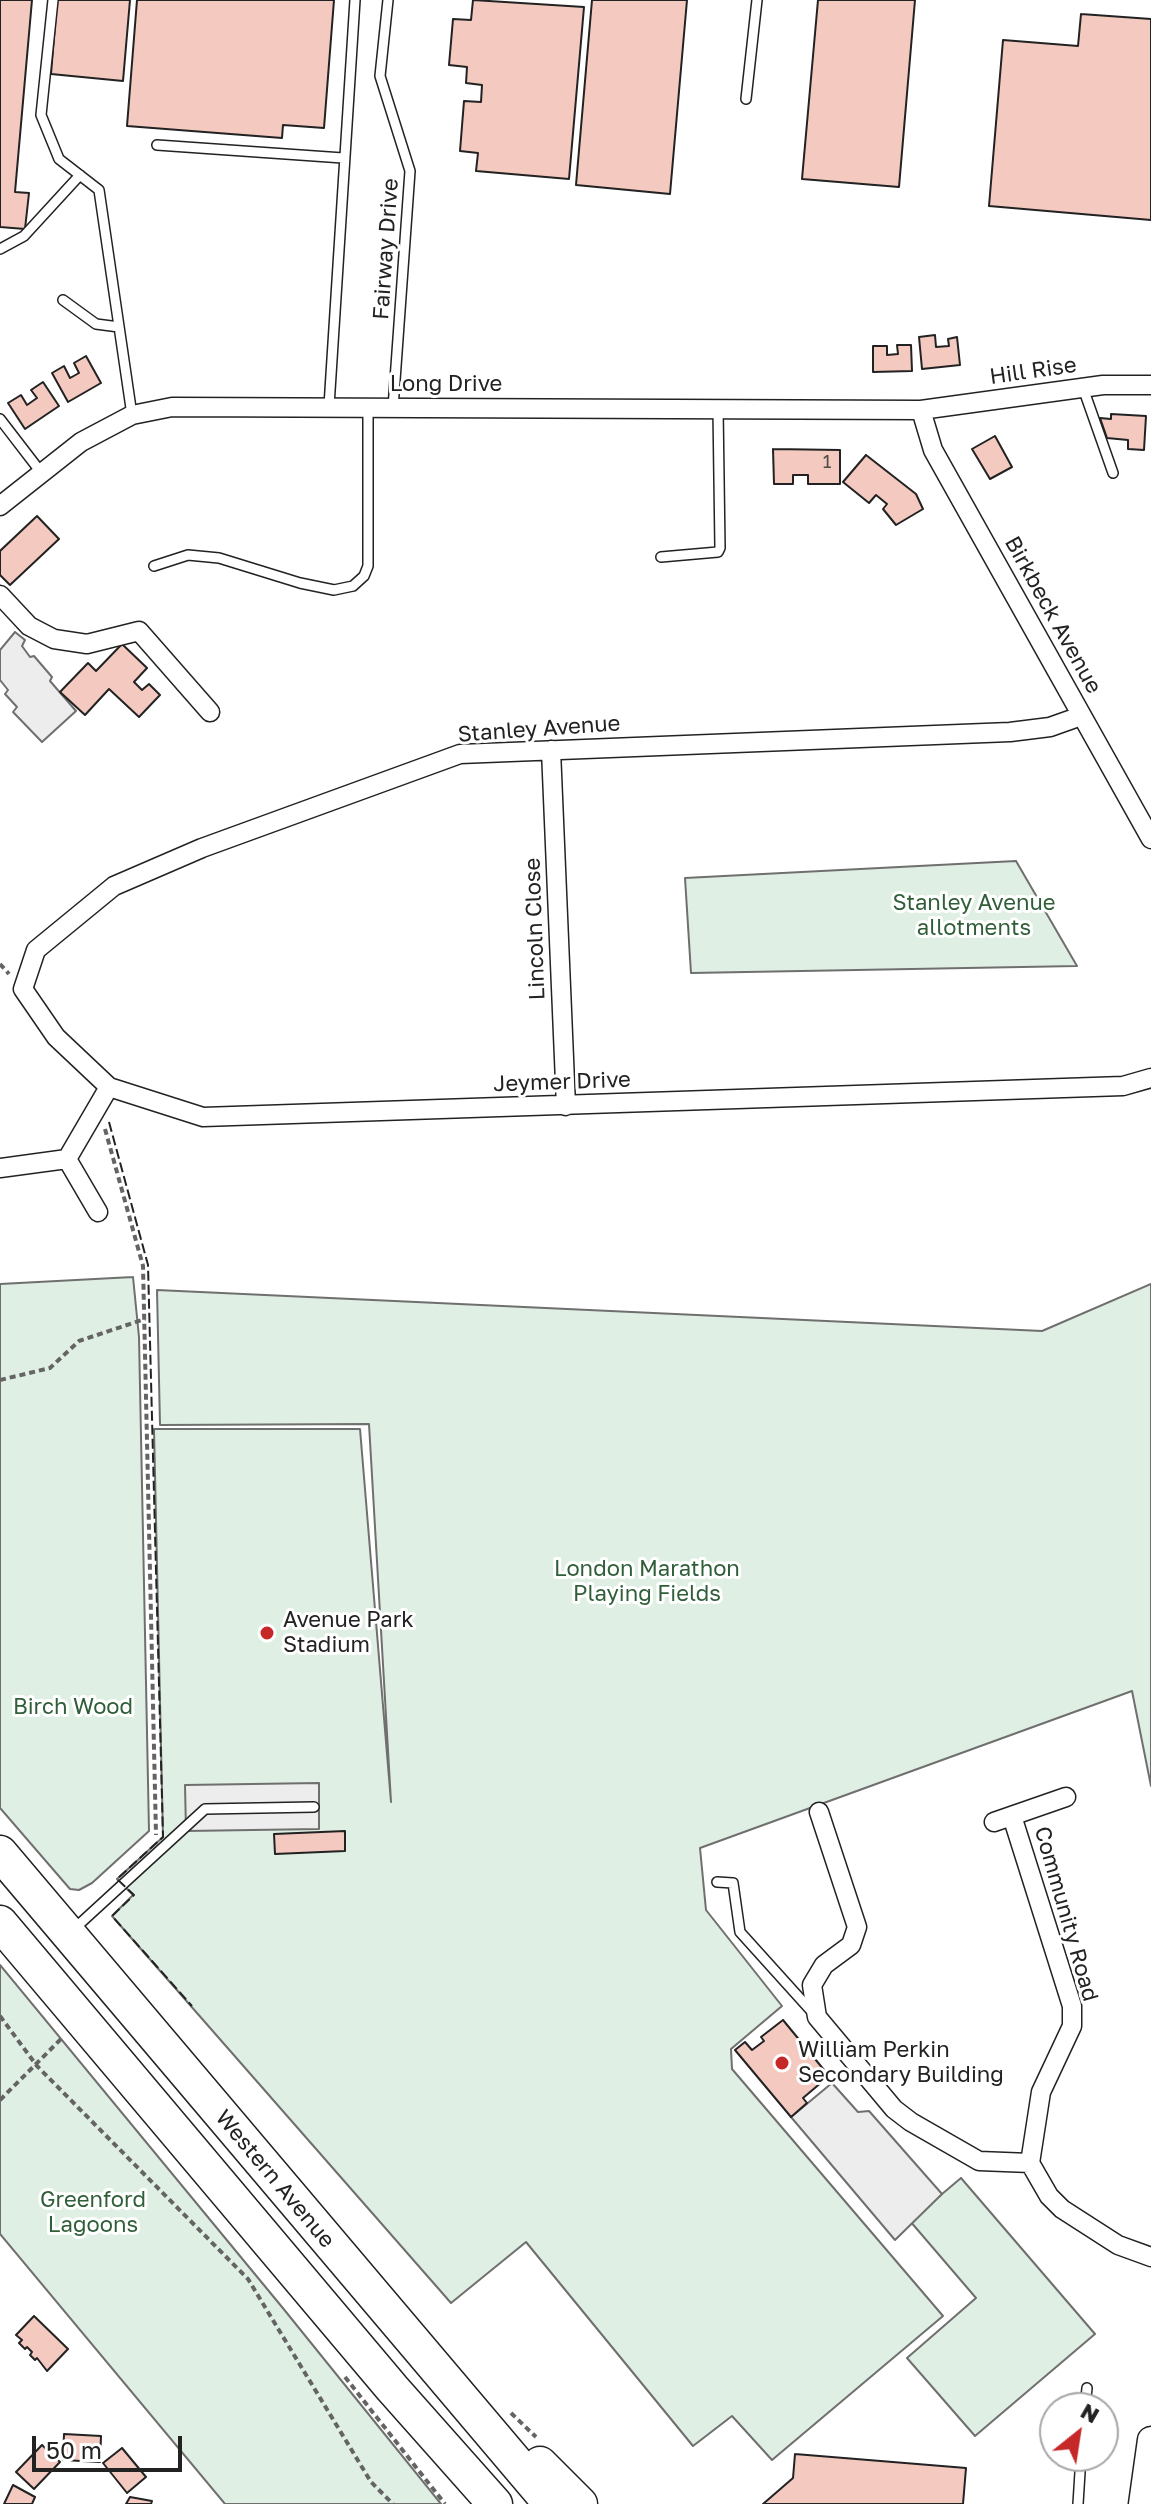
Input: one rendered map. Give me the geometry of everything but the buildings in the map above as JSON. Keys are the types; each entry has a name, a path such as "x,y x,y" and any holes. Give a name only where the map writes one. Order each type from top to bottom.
{"highway":[{"name":"Western Avenue","path":"0,1853 551,2504"},
{"name":"Western Avenue","path":"0,1923 392,2388 495,2504"},
{"path":"434,2367 580,2504"},
{"path":"392,2388 472,2504"}],"street":[{"name":"Hill Rise","path":"921,410 1083,388 1151,385"},
{"name":"Long Drive","path":"0,506 40,471 81,442 132,415 172,407 921,410"},
{"name":"Birkbeck Avenue","path":"921,410 933,450 1151,839"},
{"path":"0,595 25,631 54,639 87,644 139,631 210,712"},
{"name":"Stanley Avenue","path":"23,989 36,950 114,886 202,848 460,754 1010,732 1050,727 1081,716"},
{"name":"Lincoln Close","path":"551,750 566,1106"},
{"name":"Jeymer Drive","path":"23,989 56,1037 109,1087 203,1117 1123,1086 1151,1078"},
{"path":"67,1159 109,1087"},
{"path":"0,1168 67,1159"},
{"path":"67,1159 98,1212"},
{"name":"Community Road","path":"994,1822 1066,1797"},
{"path":"819,1812 857,1927 851,1945 824,1965 812,1985 817,2017 894,2109 911,2122 979,2161 1030,2163 1049,2196 1062,2209 1118,2245 1151,2257"},
{"name":"Community Road","path":"1012,1816 1072,2006 1072,2026 1041,2092 1030,2163"},
{"path":"1142,2504 1151,2440"}],"lane":[{"path":"53,0 41,115 59,159 99,190 132,415"},
{"path":"329,406 355,0"},
{"name":"Fairway Drive","path":"388,0 380,76 410,171 393,408"},
{"path":"746,99 757,0"},
{"path":"157,145 343,158"},
{"path":"0,249 24,236 80,175"},
{"path":"63,300 96,324 119,327"},
{"path":"1083,388 1113,473"},
{"path":"154,566 188,555 334,590 353,586 364,576 368,566 368,407"},
{"path":"661,557 718,552 720,548 718,409"},
{"path":"0,419 40,471"},
{"path":"69,1934 205,1809 314,1807"},
{"path":"717,1882 733,1883 740,1932 817,2017"},
{"path":"1087,2388 1087,2392"},
{"path":"1078,2504 1080,2472"}],"path":[{"path":"109,1087 103,1122 143,1266 157,1834 147,1844"},
{"path":"0,1380 50,1368 79,1341 145,1319"},
{"path":"0,2016 37,2066 248,2279 371,2482 393,2504"},
{"path":"0,2100 37,2066 68,2031"}],"green space":[{"name":"Stanley Avenue allotments","path":"1016,861 1077,966 691,973 685,878"},
{"name":"Birch Wood","path":"133,1277 139,1337 149,1831 92,1883 79,1890 70,1889 0,1808 0,1284"},
{"name":"London Marathon Playing Fields","path":"1151,1284 1151,1786 1132,1691 700,1848 706,1910 782,2006 731,2049 732,2069 943,2316 772,2460 732,2416 693,2446 526,2242 451,2303 112,1916 133,1895 117,1879 163,1837 154,1429 360,1429 391,1802 369,1424 160,1425 157,1290 1042,1331"},
{"name":"Greenford Lagoons","path":"0,1965 441,2504 225,2504 0,2234"},
{"path":"961,2178 1095,2334 975,2436 907,2358 976,2298 910,2221"}],"shaded area":[{"path":"15,632 25,640 22,646 30,657 34,656 52,677 50,681 76,711 42,742 13,712 17,707 5,694 8,690 0,680 0,650"},
{"path":"319,1783 319,1829 186,1831 185,1785"},
{"path":"832,2083 858,2112 869,2111 942,2194 895,2240 791,2117"}],"fence":[{"path":"109,1122 148,1265 163,1837 117,1879 134,1895 112,1916 192,2006"}],"place":[{"name":"Avenue Park Stadium","path":"267,1633"},
{"name":"William Perkin Secondary Building","path":"782,2063"}]}
